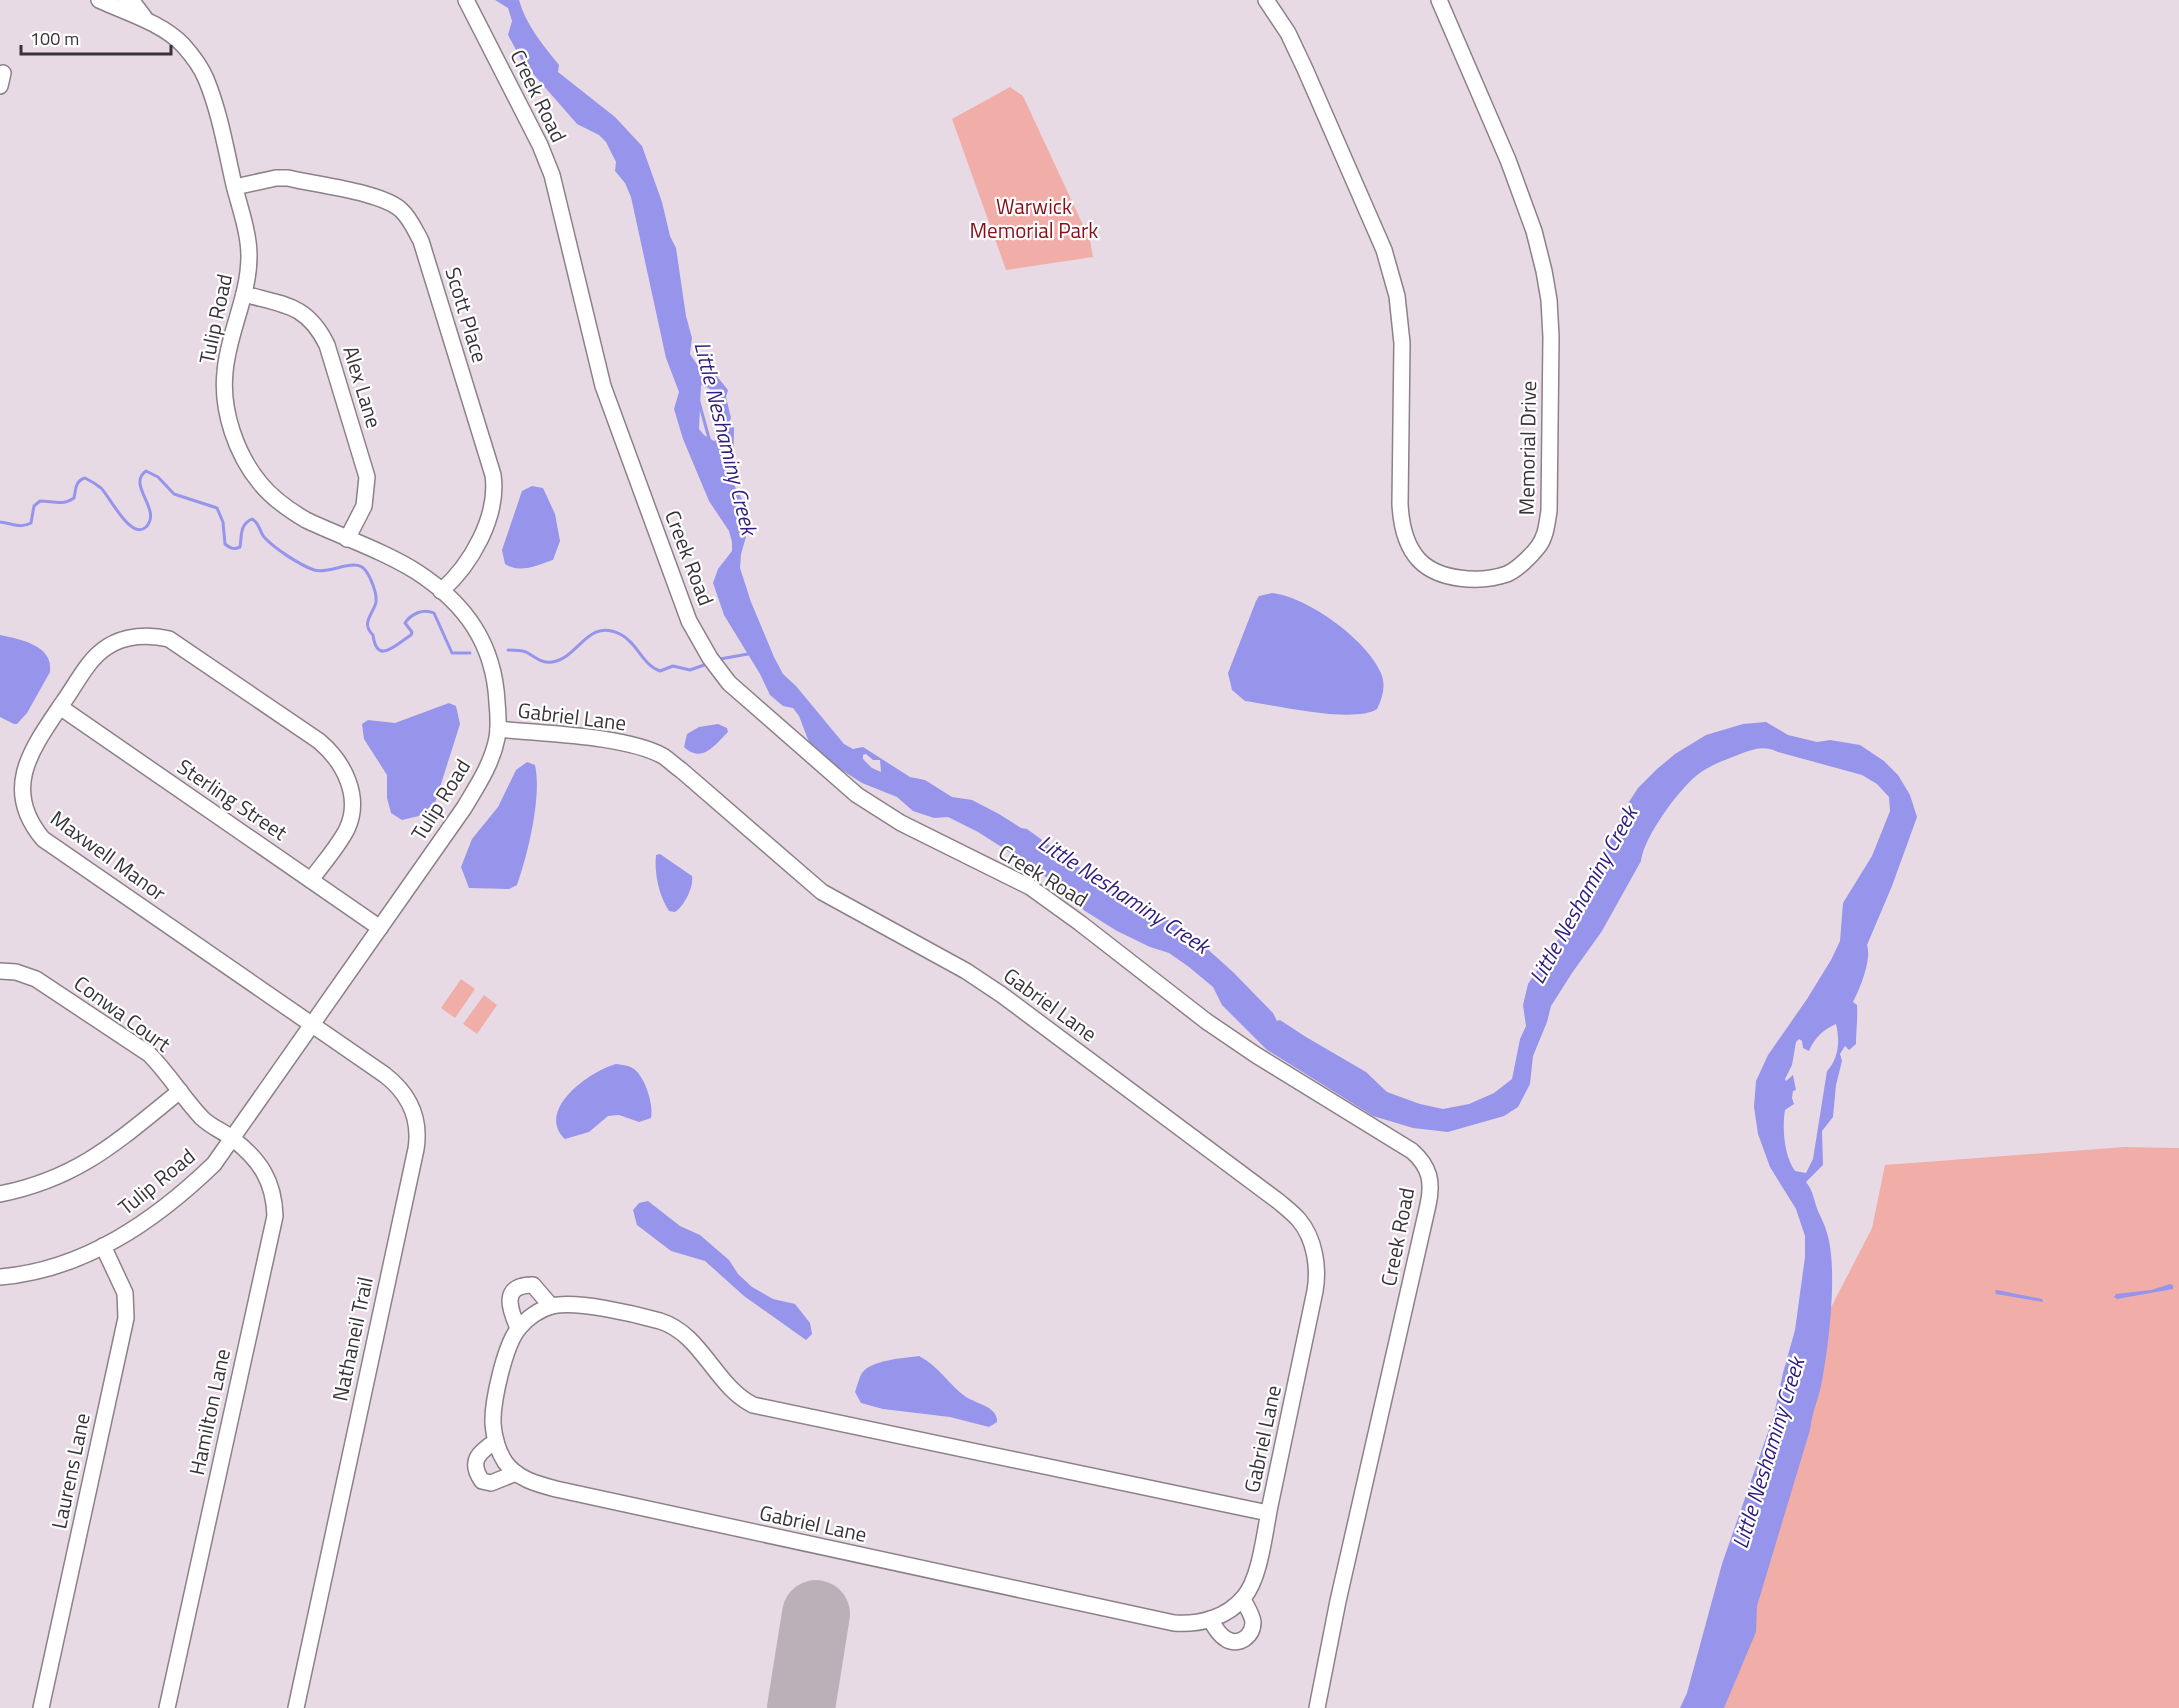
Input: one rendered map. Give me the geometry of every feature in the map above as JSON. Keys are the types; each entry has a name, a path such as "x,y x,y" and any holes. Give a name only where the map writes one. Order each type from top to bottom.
{"street":[{"name":"Tulip Road","path":"0,1277 50,1268 104,1246 168,1206 213,1164 380,928 479,783 494,749 498,729 494,669 488,651 466,613 416,572 306,520 281,503 261,485 237,443 228,412 225,373 244,294 249,256 213,98 195,60 169,33 99,0"},
{"name":"Tulip Road","path":"126,0 135,6 148,22"},
{"name":"Creek Road","path":"466,0 540,145 552,175 603,386 689,621 710,658 729,683 857,795 901,823 1007,874 1047,898 1206,1021 1256,1055 1412,1151 1422,1161 1428,1172 1430,1197 1338,1601 1317,1708"},
{"name":"Memorial Drive","path":"1266,0 1288,33 1305,69 1384,250 1397,296 1402,343 1400,504 1401,521 1407,542 1419,559 1432,570 1452,577 1493,577 1509,573 1523,562 1539,546 1546,532 1550,512 1551,337 1549,300 1534,231 1508,160 1439,0"},
{"name":"Scott Place","path":"235,187 264,180 288,178 382,199 400,208 421,241 495,485 488,519 467,564 456,579 441,591"},
{"name":"Alex Lane","path":"244,294 304,313 318,327 327,345 367,477 364,506 347,539"},
{"name":"Maxwell Manor","path":"311,880 346,830 350,820 352,808 350,787 343,768 333,752 169,639 148,635 129,638 114,643 99,654 31,749 22,770 20,798 26,816 43,839 312,1025"},
{"name":"Sterling Street","path":"60,707 380,928"},
{"name":"Gabriel Lane","path":"498,729 608,740 639,746 662,756 822,892 966,971 1002,995 1278,1201 1300,1221 1309,1237 1318,1274 1268,1513 1251,1586 1243,1599 1218,1617 1191,1624 1174,1623 556,1489 528,1481 506,1464 496,1440 493,1422 508,1346 518,1328 537,1312 551,1306 574,1304 660,1321 674,1328 687,1337 734,1392 753,1405 1268,1513"},
{"name":"Conwa Court","path":"0,970 16,972 36,979 140,1048 162,1068 203,1118 232,1138"},
{"name":"Nathaneil Trail","path":"296,1708 417,1140 415,1119 403,1091 385,1075 312,1025"},
{"path":"0,1194 52,1180 86,1164 112,1147 180,1091"},
{"name":"Hamilton Lane","path":"167,1708 275,1216 273,1191 263,1170 252,1156 232,1138"},
{"name":"Laurens Lane","path":"41,1708 126,1318 125,1293 104,1246"},
{"path":"518,1328 510,1311 509,1301 513,1291 522,1285 533,1285 551,1306"},
{"path":"496,1440 480,1452 476,1463 476,1473 482,1481 491,1483 516,1473"},
{"path":"1210,1619 1226,1639 1235,1642 1244,1640 1250,1634 1253,1622 1243,1599"}],"green space":[{"name":"Warwick Memorial Park","path":"1010,87 1023,96 1090,240 1093,257 1006,270 952,119"},
{"path":"461,979 475,989 455,1018 441,1008"},
{"path":"484,995 497,1005 477,1034 463,1024"},
{"path":"2124,1147 2179,1148 2179,1708 1714,1708 1825,1319 1872,1228 1885,1165"}],"water":[{"path":"495,0 519,0 531,26 559,65 558,72 615,117 642,146 662,202 670,236 676,248 686,316 692,338 690,354 696,363 711,369 728,390 726,397 731,418 729,423 734,428 733,483 748,510 741,524 746,537 740,568 751,602 783,674 796,686 844,744 853,749 863,747 910,777 925,780 952,797 972,800 1021,828 1027,829 1082,869 1140,906 1184,928 1233,972 1273,1013 1277,1021 1280,1020 1366,1072 1387,1092 1420,1104 1443,1109 1469,1104 1494,1093 1512,1079 1520,1039 1526,1026 1523,1005 1528,984 1580,907 1625,808 1638,788 1675,754 1706,735 1743,724 1766,722 1788,735 1817,742 1830,740 1860,745 1884,761 1898,775 1910,795 1917,817 1892,886 1867,945 1867,966 1853,1002 1857,1005 1856,1044 1849,1050 1845,1046 1840,1054 1842,1061 1836,1085 1833,1117 1822,1131 1823,1165 1806,1182 1826,1230 1832,1265 1830,1327 1822,1381 1810,1430 1757,1606 1756,1632 1724,1708 1680,1708 1687,1693 1722,1564 1774,1415 1795,1330 1805,1257 1805,1236 1796,1209 1770,1167 1758,1134 1754,1107 1756,1081 1768,1055 1807,999 1840,941 1843,903 1872,856 1890,811 1889,797 1877,784 1862,775 1768,749 1748,751 1706,769 1688,783 1655,828 1643,851 1641,861 1602,931 1551,1006 1533,1056 1530,1084 1518,1107 1504,1116 1448,1132 1413,1128 1373,1116 1267,1050 1222,1005 1213,987 1169,953 1150,947 1117,931 1085,911 1054,883 978,832 948,817 934,818 913,811 897,797 862,783 834,765 809,742 799,716 793,708 783,706 770,695 724,615 713,583 718,569 732,551 732,542 729,531 709,501 683,439 674,409 679,392 666,358 631,197 625,183 615,171 616,162 606,142 599,135 577,124 522,61 508,35 512,21 508,8","holes":["701,385 712,392 718,405 721,434 719,439 714,441 699,429","866,754 873,760 880,760 881,772 872,768 863,759 863,755","1836,1024 1838,1049 1827,1071 1813,1159 1806,1173 1795,1171 1786,1150 1785,1110 1794,1104 1792,1098 1793,1091 1796,1090 1793,1075 1786,1081 1785,1079 1792,1065 1796,1042 1799,1039 1802,1041 1803,1048 1809,1051 1823,1031"]},
{"path":"532,486 543,488 555,514 560,541 553,560 529,568 511,567 505,564 502,550 522,491"},
{"path":"1272,593 1286,596 1319,611 1350,634 1363,647 1374,660 1383,678 1383,691 1377,709 1351,715 1314,712 1245,701 1232,690 1228,673 1256,601 1259,596"},
{"path":"0,635 34,645 47,655 50,663 50,672 27,713 17,724 0,717"},
{"path":"449,703 456,706 460,724 435,803 419,816 402,820 391,813 387,798 387,775 364,739 362,724 368,720 395,723"},
{"path":"718,724 727,728 728,732 708,751 697,754 684,747 687,734 699,727"},
{"path":"527,762 535,765 537,792 529,842 517,885 509,889 469,888 461,867 472,839 498,807 516,770"},
{"path":"660,854 692,876 688,896 675,912 669,911 658,884 656,855"},
{"path":"616,1064 632,1068 642,1078 650,1099 651,1118 639,1122 619,1115 608,1116 589,1132 565,1139 558,1128 557,1116 561,1104 581,1083"},
{"path":"648,1201 680,1226 700,1235 729,1260 738,1274 752,1287 773,1299 795,1304 810,1323 812,1334 806,1340 744,1296 705,1261 671,1251 637,1225 633,1210 639,1203"},
{"path":"2173,1285 2173,1289 2117,1299 2114,1297 2116,1294 2151,1290"},
{"path":"1997,1290 2042,1299 2043,1302 1996,1294"},
{"path":"919,1356 966,1397 991,1409 997,1422 989,1427 950,1417 883,1409 861,1403 855,1392 861,1375 866,1369 888,1360"}],"waterway":[{"name":"Little Neshaminy Creek","path":"699,402 710,442"},
{"path":"0,522 20,526 31,523 34,506 40,501 62,502 74,498 78,483 85,478 101,488 121,516 134,528 140,530 146,527 150,520 150,513 140,483 146,471 158,477 174,494 217,508 223,522 225,544 230,547 240,547 243,528 252,519 269,542 308,568 320,571 349,565 362,567 370,578 376,594 376,602 368,626 378,649 382,651 393,648 411,635 412,632 405,623 414,615 426,611 434,613 452,653 470,653"},
{"path":"508,650 524,651 541,661 552,662 569,654 591,635 609,630 626,638 649,664 660,671 673,666 690,670 704,665"},
{"path":"720,659 748,654"}],"runway":[{"path":"801,1708 816,1614"}]}
